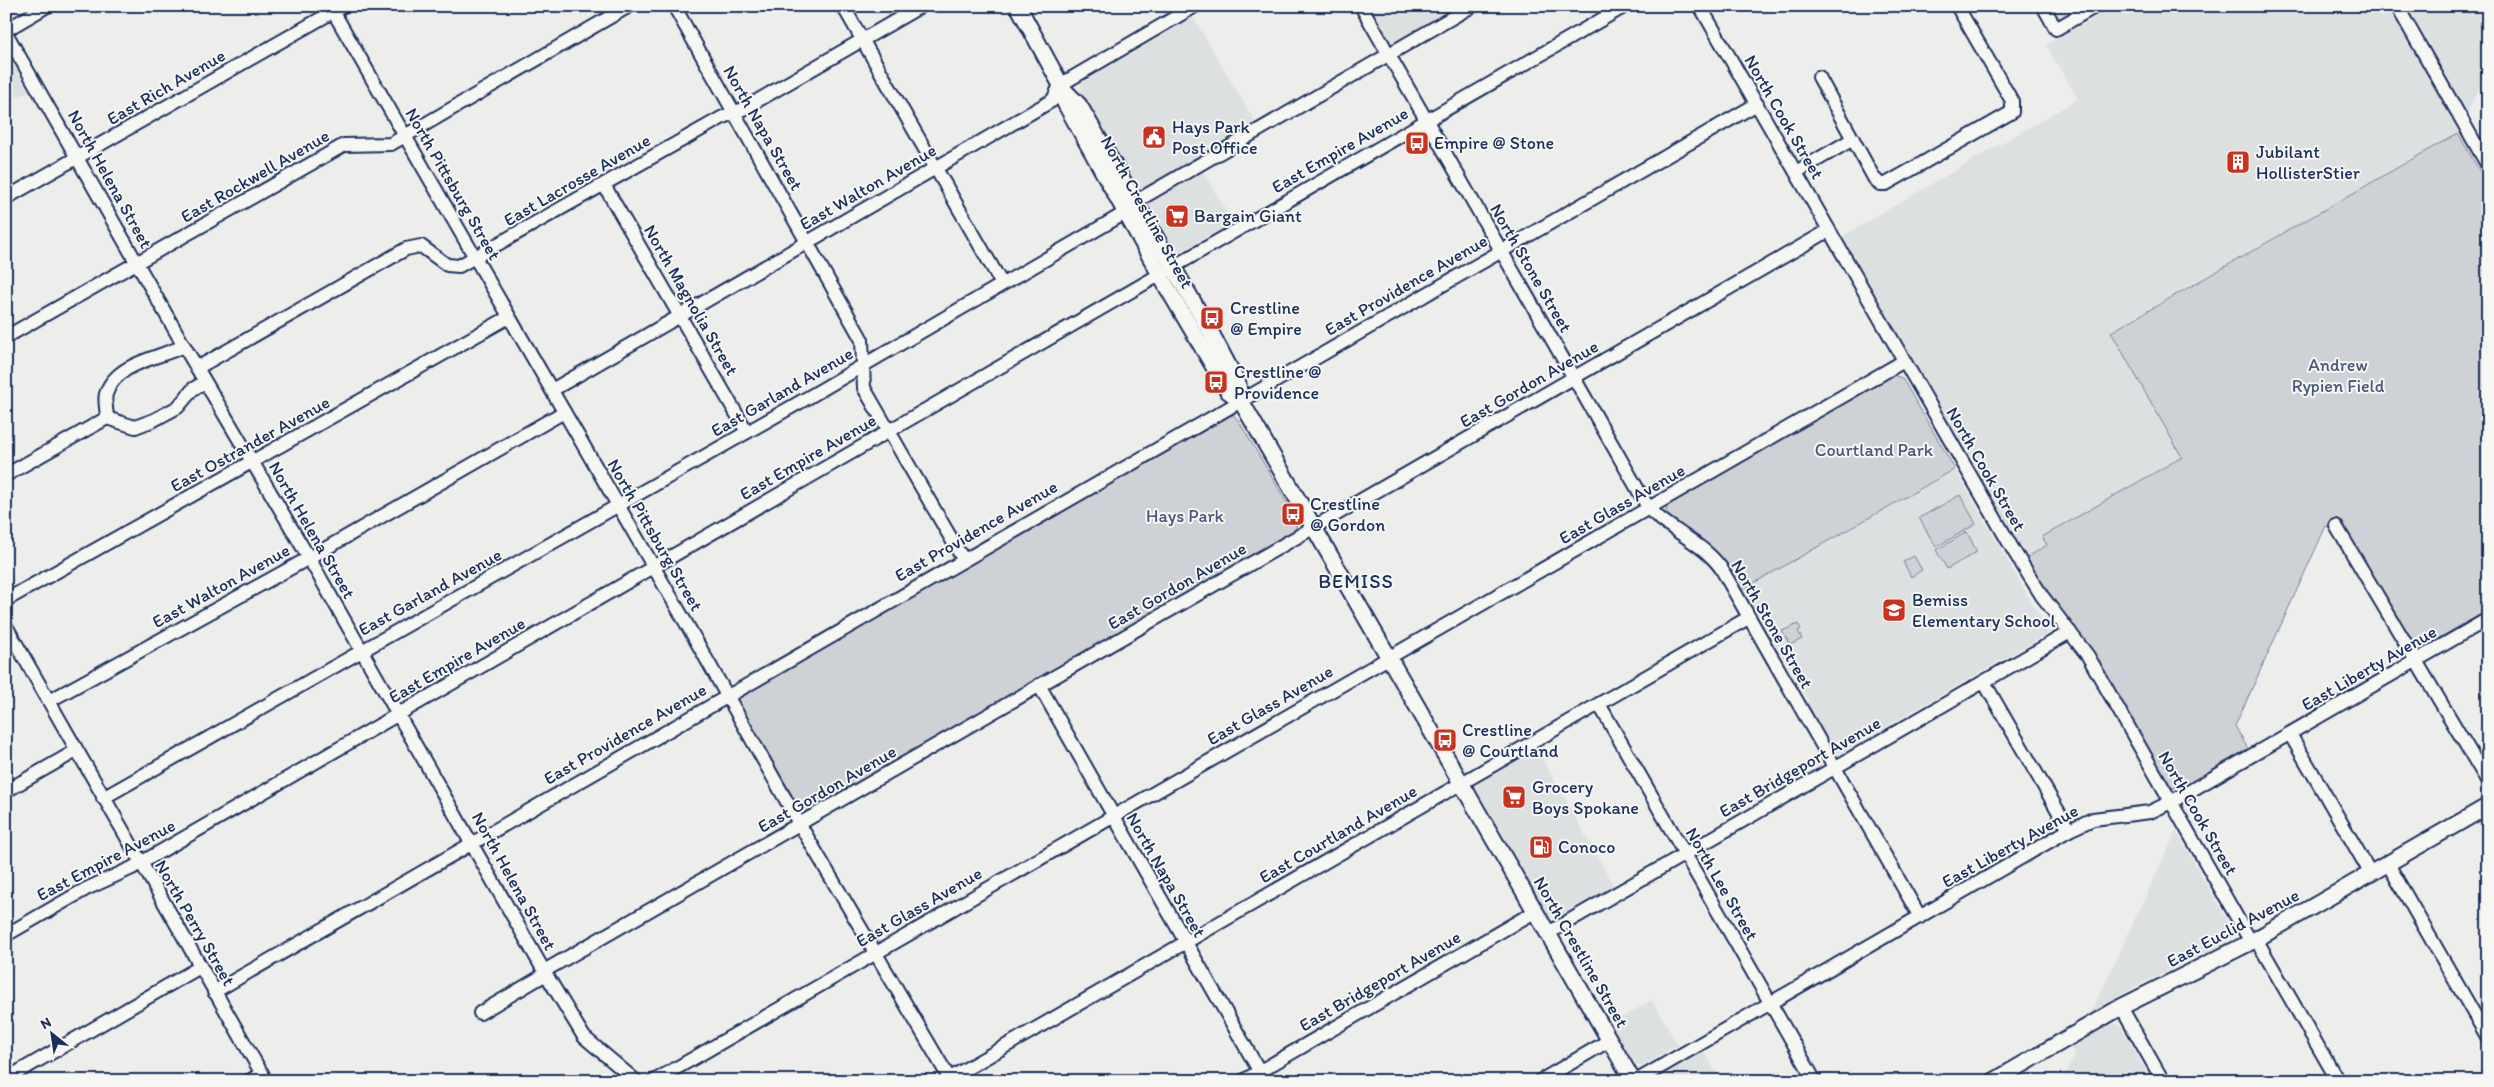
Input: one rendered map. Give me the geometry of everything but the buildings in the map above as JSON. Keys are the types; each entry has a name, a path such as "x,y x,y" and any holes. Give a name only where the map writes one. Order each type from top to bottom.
{"main road":[{"name":"North Crestline Street","path":"1018,6 1062,86 1079,105 1130,207 1166,270 1238,384 1240,400 1634,1081"},
{"name":"East Euclid Avenue","path":"1994,1081 2121,1007 2254,940 2488,806"}],"street":[{"path":"6,32 48,6"},
{"name":"East Rockwell Avenue","path":"6,337 344,145 391,144 629,6"},
{"name":"North Napa Street","path":"674,6 862,340 864,388 963,559"},
{"path":"843,6 1002,284"},
{"name":"East Lacrosse Avenue","path":"197,368 406,248 421,246 447,265 459,266 476,258 921,6"},
{"name":"East Walton Avenue","path":"552,390 1053,100 1062,86 1195,6"},
{"name":"North Stone Street","path":"1361,6 1425,121 1650,509 1661,521 1713,557 1920,917"},
{"name":"East Garland Avenue","path":"103,798 864,365 1472,6"},
{"name":"East Empire Avenue","path":"6,935 86,889 140,863 1625,6"},
{"name":"North Cook Street","path":"1700,6 2014,553 2042,596 2088,656 2171,802 2338,1081"},
{"path":"1819,77 1874,178 1880,184 1886,184 2012,112 2012,101 1957,6"},
{"path":"2043,6 2056,29 2096,6"},
{"path":"2397,6 2488,166"},
{"name":"North Pittsburg Street","path":"335,8 617,506 948,1080"},
{"name":"East Rich Avenue","path":"6,198 335,8"},
{"name":"North Helena Street","path":"6,32 184,346 309,558 584,1037 636,1081"},
{"name":"East Providence Avenue","path":"214,992 963,559 1757,104"},
{"path":"1796,172 1853,139"},
{"name":"North Magnolia Street","path":"604,185 747,432"},
{"name":"East Gordon Avenue","path":"480,1013 545,972 1828,231"},
{"name":"East Ostrander Avenue","path":"6,600 253,463 509,317"},
{"path":"107,418 106,395 116,377 152,357 171,353 184,346"},
{"name":"East Glass Avenue","path":"654,1081 1388,656 1650,509 1904,361"},
{"path":"6,475 107,418 135,427 154,420 178,407 193,389 205,382"},
{"name":"East Walton Avenue","path":"49,701 309,558 564,412"},
{"path":"2336,526 2488,782"},
{"name":"East Courtland Avenue","path":"948,1080 1748,618"},
{"name":"East Liberty Avenue","path":"1634,1081 1772,1004 2069,830 2093,819 2150,812 2171,802 2488,619"},
{"name":"North Perry Street","path":"6,626 11,646 49,701 264,1077"},
{"name":"East Bridgeport Avenue","path":"1548,933 2070,632"},
{"path":"1984,682 2069,830"},
{"name":"North Napa Street","path":"1039,686 1262,1076"},
{"name":"North Lee Street","path":"1599,704 1815,1081"},
{"path":"2290,734 2370,874"},
{"path":"6,791 76,751"},
{"path":"2388,864 2488,1038"},
{"name":"East Bridgeport Avenue","path":"1242,1081 1262,1076 1536,911"},
{"path":"6,1079 200,967"},
{"path":"2121,1007 2163,1081"},
{"path":"1540,1081 1610,1040"},
{"path":"248,1081 264,1077"}],"shaded area":[{"path":"1368,6 1461,6 1391,47"},
{"path":"2048,6 2082,6 2063,18 2053,15"},
{"path":"2114,6 2488,6 2488,69 2458,133 2111,331 2183,457 2042,537 2047,545 2025,559 1839,238 2078,99 2046,45"},
{"path":"1193,17 1256,123 1145,187 1138,188 1133,185 1080,93 1081,83"},
{"path":"6,51 29,91 6,104"},
{"path":"1202,170 1233,222 1180,252 1172,251 1147,206 1150,200"},
{"name":"Bemiss Elementary School","path":"1955,469 2049,632 1835,756 1809,711 1808,699 1773,640 1765,635 1740,591"},
{"path":"1536,747 1614,886 1557,918 1547,914 1476,788 1480,779"},
{"path":"2176,831 2230,925 2233,936 2225,944 2140,984 2091,1013"},
{"path":"1652,1000 1678,1045 1643,1066 1638,1066 1633,1063 1611,1024"},
{"path":"2114,1023 2121,1026 2152,1081 2062,1081 2072,1060 2076,1057 2070,1047"},
{"path":"1703,1050 1721,1081 1651,1081 1652,1079"}],"green space":[{"name":"Andrew Rypien Field","path":"2458,133 2488,186 2488,610 2406,657 2333,529 2326,526 2235,726 2248,749 2181,788 2173,788 2167,783 2078,633 2025,559 2047,545 2042,537 2182,457 2111,332"},
{"name":"Courtland Park","path":"1893,375 1902,378 1955,469 1740,591 1665,516 1669,500"},
{"name":"Hays Park","path":"1228,414 1234,415 1240,423 1297,520 1296,529 806,812 800,809 739,703 740,696"},
{"path":"1960,495 1976,524 1936,547 1919,518"},
{"path":"1967,532 1977,552 1947,569 1936,550"},
{"path":"1914,556 1922,570 1911,577 1903,562"},
{"path":"1798,624 1801,629 1798,631 1802,639 1790,645 1782,631"}],"place":[{"name":"Hays Park Post Office","path":"1154,137"},
{"name":"Empire @ Stone","path":"1417,143"},
{"name":"Jubilant HollisterStier","path":"2238,162"},
{"name":"Bargain Giant","path":"1177,216"},
{"name":"Crestline @ Empire","path":"1212,318"},
{"name":"Crestline @ Providence","path":"1216,382"},
{"name":"Crestline @ Gordon","path":"1293,514"},
{"name":"Bemiss Elementary School","path":"1894,610"},
{"name":"Crestline @ Courtland","path":"1445,740"},
{"name":"Grocery Boys Spokane","path":"1514,797"},
{"name":"Conoco","path":"1541,847"}],"district":[{"name":"BEMISS","path":"1356,581"}]}
